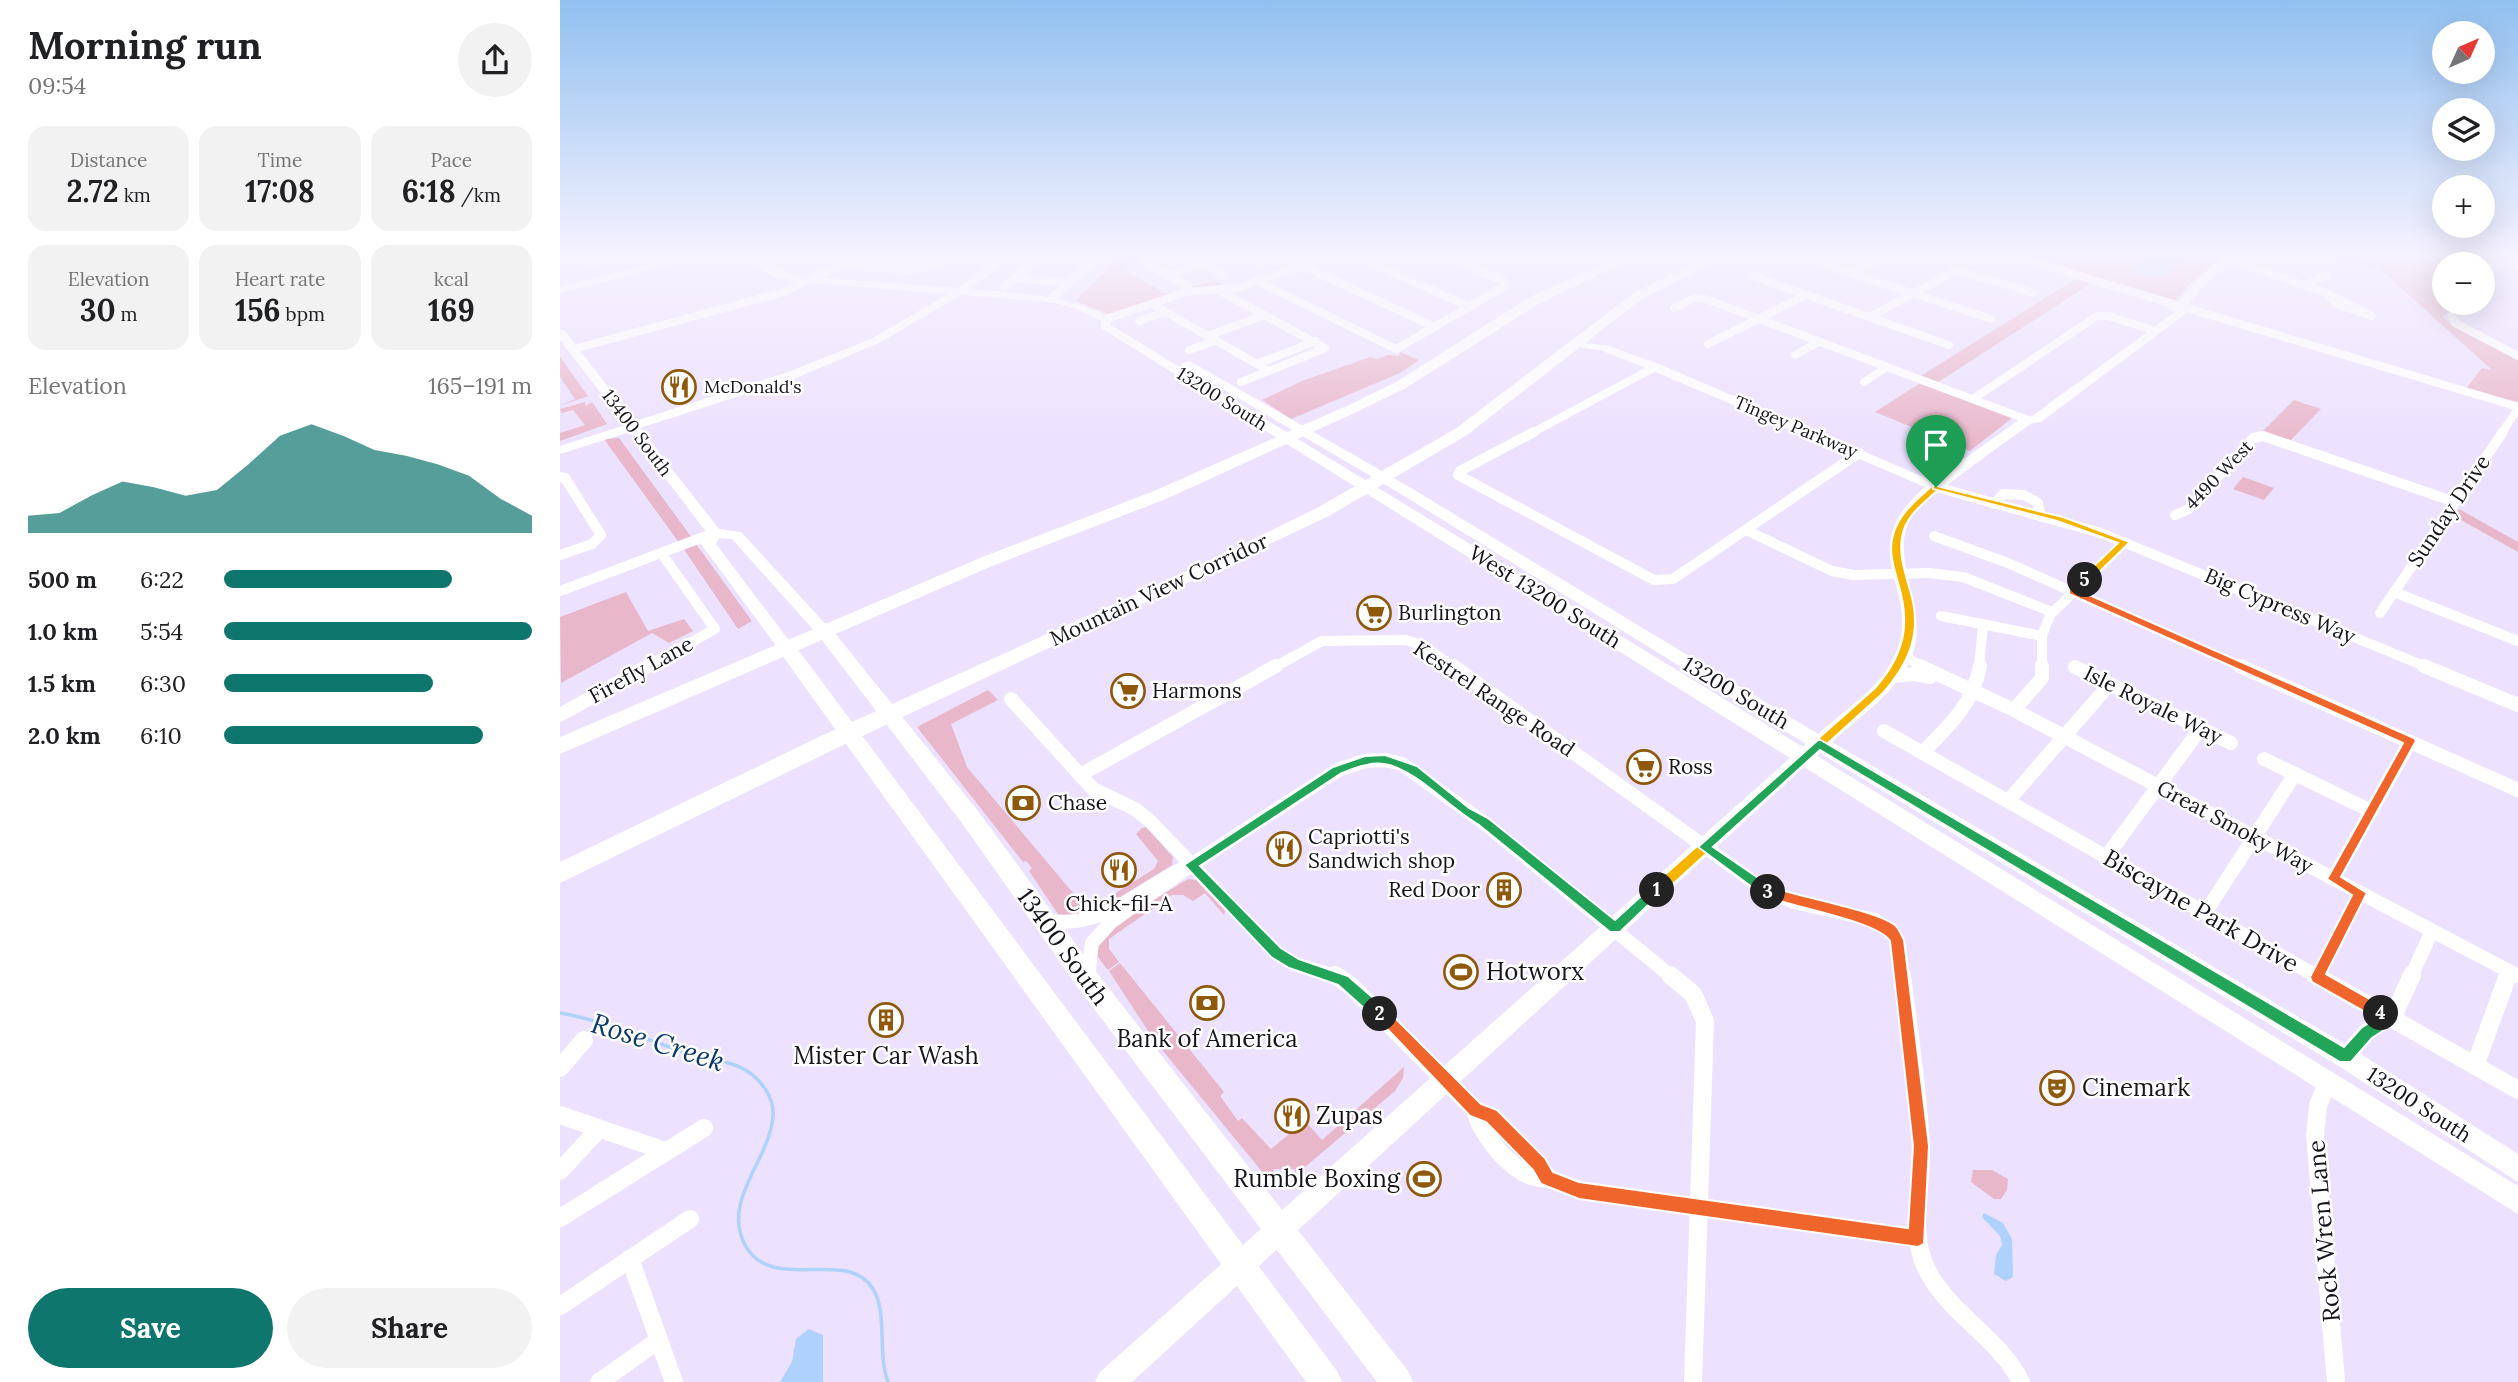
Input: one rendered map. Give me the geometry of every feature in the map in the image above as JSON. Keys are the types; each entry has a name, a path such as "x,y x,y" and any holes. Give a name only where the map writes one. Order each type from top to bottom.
{"highway":[{"path":"560,746 986,562 1160,495 1294,435 1401,385 1506,318"},
{"name":"Mountain View Corridor","path":"560,873 849,733 1213,566 1376,483 1488,412 1608,318"}],"main road":[{"name":"13400 South","path":"824,631 970,817 1088,981 1397,1382"},
{"name":"13400 South","path":"786,647 1326,1382"}],"street":[{"path":"574,349 686,318"},
{"path":"560,444 800,372 875,341 916,318"},
{"path":"1104,318 1111,318"},
{"path":"1139,321 1147,318"},
{"path":"1177,318 1269,371"},
{"path":"1189,350 1257,318"},
{"path":"1241,382 1325,348 1272,318"},
{"path":"1334,318 1396,349 1450,318"},
{"path":"1416,318 1435,327"},
{"path":"1873,318 1949,345"},
{"path":"1973,400 2093,318"},
{"path":"2116,318 2150,329"},
{"path":"1708,344 1757,319 2028,420 2036,419 2150,329 2169,318"},
{"path":"2222,318 2518,408"},
{"path":"2453,318 2455,323 2518,356"},
{"name":"13200 South","path":"1107,320 1105,326 1149,347 1294,435"},
{"name":"Tingey Parkway","path":"1591,331 1594,339 1655,368"},
{"name":"13400 South","path":"560,332 714,533 736,535 824,631"},
{"path":"1257,364 1316,341"},
{"path":"1795,355 1819,342"},
{"name":"Tingey Parkway","path":"1574,344 1598,346 1655,368 1936,487"},
{"path":"1864,382 1887,367"},
{"path":"1655,368 1460,471 1458,475 1545,524 1657,581 1673,579 1859,453"},
{"name":"Sunday Drive","path":"2380,613 2518,408"},
{"path":"1110,1382 1892,676 1905,656 1911,614 1896,549 1899,528 1915,504 2028,420"},
{"path":"560,450 630,425"},
{"name":"West 13200 South","path":"1294,435 1811,751"},
{"name":"4490 West","path":"2175,515 2189,509 2253,438 2263,436 2455,502"},
{"path":"560,477 565,478 601,535 597,540 560,555"},
{"name":"Big Cypress Way","path":"1936,487 2040,514 2125,542 2518,705"},
{"path":"1746,530 1832,571 1853,575 1900,575 1981,584 2052,612"},
{"path":"560,591 714,533"},
{"name":"13400 South","path":"714,533 708,544 786,647"},
{"path":"1934,536 1995,557 2518,790"},
{"path":"2014,710 2042,678 2042,636 2052,612 2125,542"},
{"path":"1995,557 2004,546"},
{"name":"Firefly Lane","path":"560,715 715,629 662,554"},
{"path":"2394,593 2518,641"},
{"path":"1941,616 2042,636"},
{"path":"1923,752 1963,712 1975,692 1980,676 1983,624"},
{"name":"Kestrel Range Road","path":"1080,775 1322,642 1406,640 1421,644 1773,894 1875,920 1894,935 1899,945 1921,1146 1916,1216 1924,1263 1938,1290 1956,1312 2010,1362 2021,1382"},
{"name":"Great Smoky Way","path":"1905,656 1922,669 2014,710 2513,973"},
{"name":"Isle Royale Way","path":"2075,667 2231,743"},
{"name":"Great Smoky Way","path":"1892,676 1914,674 1950,682"},
{"path":"2008,801 2110,684"},
{"path":"1011,699 1097,792 1139,812 1276,953 1294,964 1335,975 1352,986 1475,1110 1480,1128 1533,1178 1547,1178 1579,1190 1918,1238"},
{"path":"2106,857 2201,728"},
{"name":"Biscayne Park Drive","path":"1884,731 2518,1090"},
{"path":"2333,879 2410,741"},
{"name":"13200 South","path":"1811,751 2345,1057 2518,1169"},
{"name":"13200 South","path":"1811,751 2327,1083 2518,1202"},
{"path":"2264,759 2371,811"},
{"path":"1088,981 1090,950 1099,932 1177,880 1191,865 1345,766 1373,760 1392,761 1412,769 1615,928 1693,994 1704,1015 1693,1382"},
{"path":"2205,913 2295,774"},
{"path":"1040,917 1064,926 1082,925 1170,871 1191,865"},
{"path":"2318,977 2360,893"},
{"path":"2345,1057 2366,1033 2389,1018 2432,931"},
{"path":"2475,1066 2513,973"},
{"path":"564,1058 584,1040"},
{"name":"Rock Wren Lane","path":"2327,1083 2318,1106 2315,1135 2336,1382"},
{"path":"560,1115 665,1152"},
{"path":"560,1218 704,1128"},
{"path":"560,1171 599,1129"},
{"path":"560,1306 690,1219"},
{"path":"630,1259 674,1382"},
{"path":"599,1382 659,1340"}],"shaded area":[{"path":"2012,318 2037,318 1932,386 2012,418 1970,451 1875,412 1925,380 1919,377"},
{"path":"2435,318 2444,318 2450,324 2518,359 2518,402 2465,390 2482,368 2492,370"},
{"path":"1400,352 1419,360 1400,373 1291,419 1262,400 1302,381 1370,357 1377,359 1388,355 1399,356"},
{"path":"560,357 588,396 560,406 575,399 560,377"},
{"path":"2294,400 2321,409 2289,442 2261,433"},
{"path":"585,402 585,406 592,402 607,424 560,441 560,433 585,425 573,410 561,413 560,409"},
{"path":"619,438 692,538 680,544 604,439"},
{"path":"2243,477 2274,488 2264,500 2233,489"},
{"path":"2459,509 2518,542 2518,552 2454,516"},
{"path":"696,544 752,621 738,629 683,548"},
{"path":"626,592 648,631 684,619 693,631 669,643 652,633 561,683 560,617"},
{"path":"988,690 998,700 951,724 967,767 1084,906 1090,909 1154,869 1158,861 1136,834 1142,828 1146,827 1173,857 1172,865 1086,918 1077,919 1063,899 1076,922 1062,920 1029,871 1032,868 1026,861 1023,862 917,727"},
{"path":"1188,879 1196,880 1225,911 1224,915 1205,893 1193,901 1183,895 1172,895 1109,939 1109,949 1119,962 1108,970 1096,955 1097,941 1106,929"},
{"path":"1120,963 1224,1092 1220,1096 1238,1121 1242,1118 1271,1149 1305,1121 1322,1140 1404,1067 1403,1078 1395,1091 1305,1167 1295,1173 1295,1169 1274,1169 1271,1177 1264,1174 1154,1040 1109,971"},
{"path":"1973,1170 1992,1170 2008,1179 2007,1190 2001,1199 1994,1199 1971,1182"}],"water":[{"path":"1984,1213 2003,1223 2012,1239 2013,1277 2006,1281 1994,1274 1996,1255 2002,1245 2000,1236 1982,1217"},
{"path":"809,1329 823,1335 823,1382 780,1382 792,1362 796,1339"}],"waterway":[{"name":"Rose Creek","path":"560,1013 612,1026 696,1056 735,1065 762,1084 769,1096 773,1115 770,1131 739,1212 739,1228 745,1245 757,1259 773,1267 846,1271 861,1277 873,1289 878,1299 883,1359 888,1382"}],"place":[{"name":"McDonald's","path":"679,387"},
{"name":"Burlington","path":"1374,613"},
{"name":"Harmons","path":"1128,691"},
{"name":"Ross","path":"1644,767"},
{"name":"Chase","path":"1023,803"},
{"name":"Capriotti's Sandwich shop","path":"1284,849"},
{"name":"Chick-fil-A","path":"1119,870"},
{"name":"Red Door","path":"1504,890"},
{"name":"Hotworx","path":"1461,972"},
{"name":"Bank of America","path":"1207,1003"},
{"name":"Mister Car Wash","path":"886,1020"},
{"name":"Cinemark","path":"2057,1088"},
{"name":"Zupas","path":"1292,1116"},
{"name":"Rumble Boxing","path":"1424,1179"}],"route":[{"path":"1936,487 1910,509 1897,535 1897,562 1908,598 1911,625 1905,656 1892,676 1879,690 1756,800 1615,928 1483,822 1464,811 1412,769 1392,761 1373,760 1345,766 1191,865 1276,953 1294,964 1335,975 1352,986 1475,1110 1492,1116 1539,1164 1547,1178 1579,1190 1918,1238 1916,1216 1921,1146 1897,940 1891,930 1875,920 1794,902 1773,894 1758,885 1704,847 1819,744 1965,833 2074,893 2345,1057 2366,1033 2389,1018 2318,977 2360,893 2333,879 2410,741 2073,591 2125,542 2060,519 1969,498 1936,487"}]}
